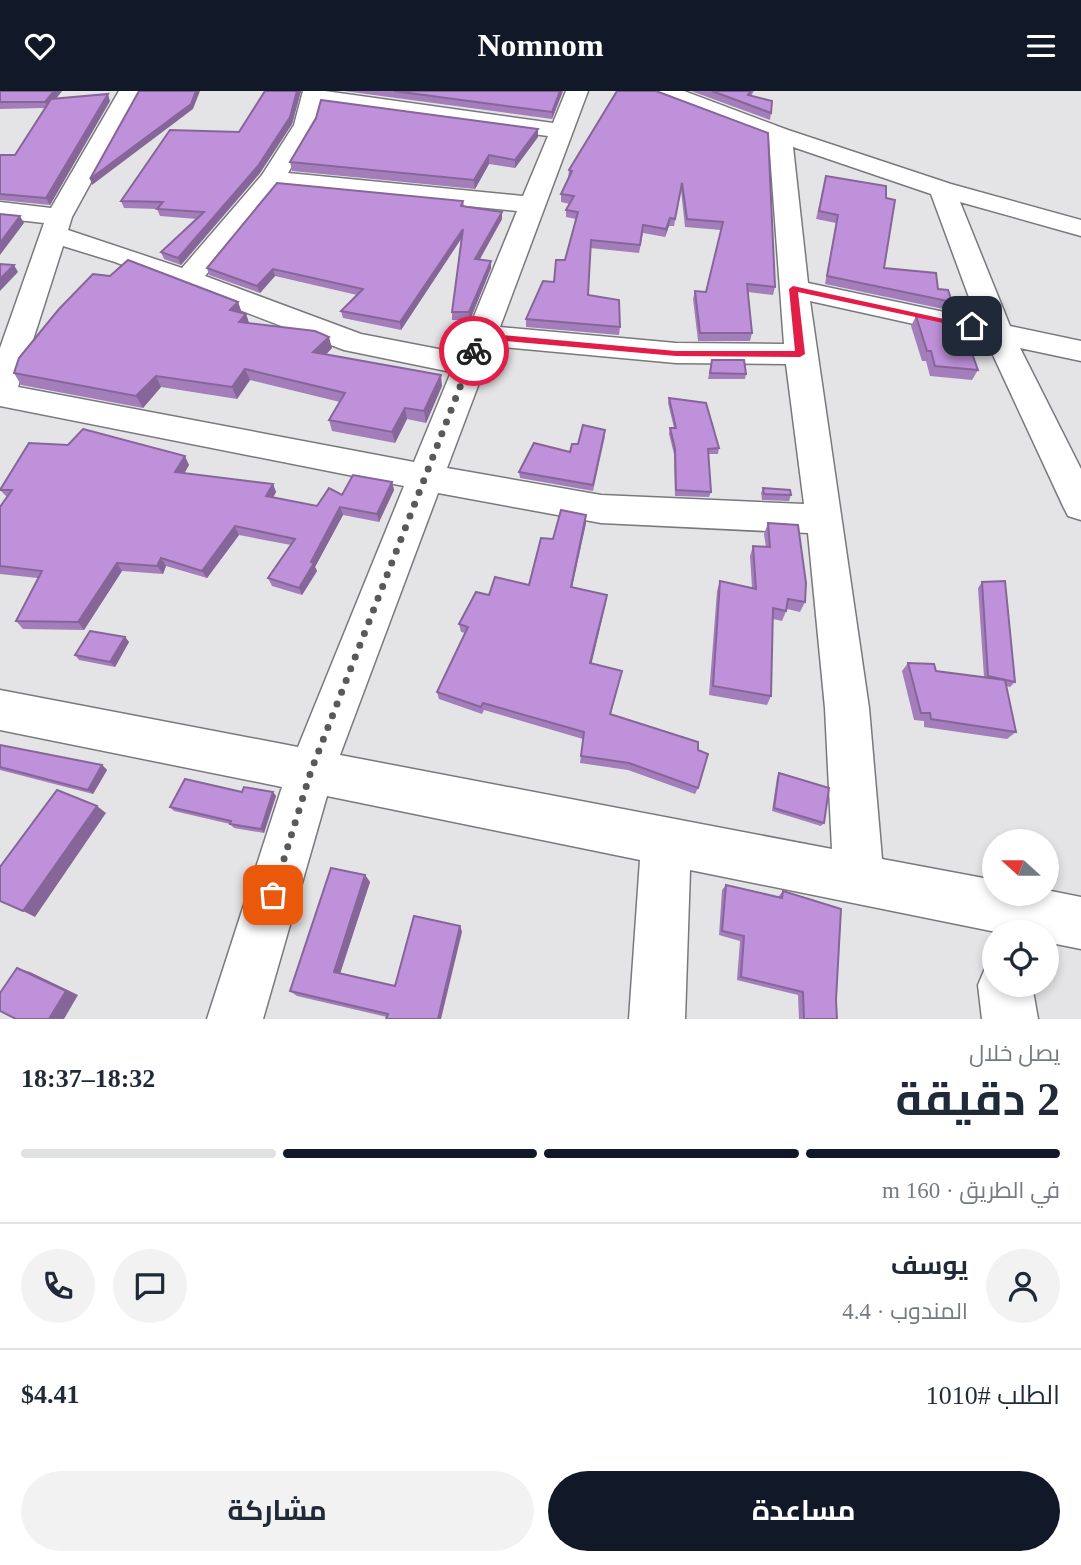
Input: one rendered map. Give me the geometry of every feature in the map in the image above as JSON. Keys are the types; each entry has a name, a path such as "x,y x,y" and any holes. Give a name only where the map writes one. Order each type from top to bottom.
{"street":[{"path":"130,91 56,225 0,394 425,476 505,494 601,509 824,519"},
{"path":"235,1019 311,771 577,91"},
{"path":"664,91 780,135 942,189 1081,228"},
{"path":"188,279 272,179 305,125 314,95 560,131"},
{"path":"780,135 800,354 847,708 859,879"},
{"path":"272,179 534,205"},
{"path":"942,189 997,331 1081,506"},
{"path":"0,210 56,225 125,256 355,344 474,350 800,354"},
{"path":"793,289 1081,351"},
{"path":"0,710 859,879 995,919 1081,923"},
{"path":"657,1019 666,841"},
{"path":"1007,997 1010,1019"}],"building":[{"path":"0,91 54,91 45,102 0,102"},
{"path":"139,91 196,91 191,104 90,179"},
{"path":"265,91 297,91 290,117 258,166 178,258 161,252 204,212 157,209 163,202 121,201 170,130 239,132"},
{"path":"394,91 560,91 552,112"},
{"path":"617,91 656,91 768,133 775,287 747,284 752,333 700,333 695,291 706,292 723,222 687,219 682,183 675,219 670,218 666,229 643,225 640,245 591,240 588,295 619,300 620,327 526,319 543,281 554,282 556,260 565,260 578,212 566,210 574,196 561,194 572,171 569,170"},
{"path":"712,91 751,91 748,95 772,101 771,113"},
{"path":"108,94 46,198 0,194 0,155 15,155 51,99"},
{"path":"321,100 538,129 515,160 489,155 474,180 290,162 316,118"},
{"path":"826,176 886,186 886,198 895,200 884,268 936,273 938,289 948,290 952,302 827,276 838,215 819,211"},
{"path":"277,183 463,201 461,206 502,212 475,259 491,261 469,312 452,312 463,229 400,322 341,311 363,289 273,269 257,286 207,268"},
{"path":"0,214 20,216 0,243"},
{"path":"128,260 238,302 230,310 246,314 239,322 315,331 329,337 313,352 441,375 424,411 405,408 392,432 329,420 345,393 245,369 232,387 156,376 136,396 14,373 19,358 59,309 93,274 110,276"},
{"path":"0,264 14,265 0,279"},
{"path":"916,316 962,326 978,370 935,366 931,351 927,351"},
{"path":"712,360 744,360 746,374 710,373"},
{"path":"669,398 706,403 719,448 708,449 711,492 676,490 675,449 670,428 676,428"},
{"path":"583,425 605,430 593,485 519,472 534,443 570,452 572,444 578,444"},
{"path":"83,429 185,456 175,472 273,484 266,496 317,506 329,488 342,495 353,475 392,482 377,514 340,507 299,588 268,578 295,539 235,526 202,571 161,558 157,566 117,563 78,622 16,621 42,571 0,566 0,507 12,490 0,490 29,443 68,445"},
{"path":"763,488 790,490 791,495 764,494"},
{"path":"561,510 586,515 571,587 607,595 590,663 622,671 610,714 698,742 698,750 708,754 698,788 629,763 581,756 584,732 483,703 481,707 437,692 468,627 459,624 476,592 489,595 495,577 529,585 541,538 553,539"},
{"path":"768,523 798,525 806,583 805,602 788,599 786,611 773,608 771,696 713,686 720,581 756,589 753,546 770,547"},
{"path":"1005,581 1015,682 988,676 982,582"},
{"path":"90,631 125,637 110,662 75,655"},
{"path":"908,663 934,664 936,671 1005,680 1016,732 931,719 930,713 921,713"},
{"path":"0,745 102,765 88,790 0,767"},
{"path":"779,773 829,788 824,823 774,808"},
{"path":"185,779 242,792 244,787 273,792 261,829 230,824 231,821 170,807"},
{"path":"57,790 97,806 23,911 0,901 0,867"},
{"path":"331,868 365,875 334,972 395,986 414,916 460,926 438,1019 386,1019 388,1014 290,991"},
{"path":"726,885 782,898 783,891 841,909 837,1019 804,1019 803,992 741,977 744,936 722,931"},
{"path":"17,968 66,991 49,1019 16,1019 0,1011 0,993"}],"way so far":[{"path":"273,895 311,771 474,351"}],"route":[{"path":"474,351 480,335 676,353 800,354 793,289 972,326"}]}
